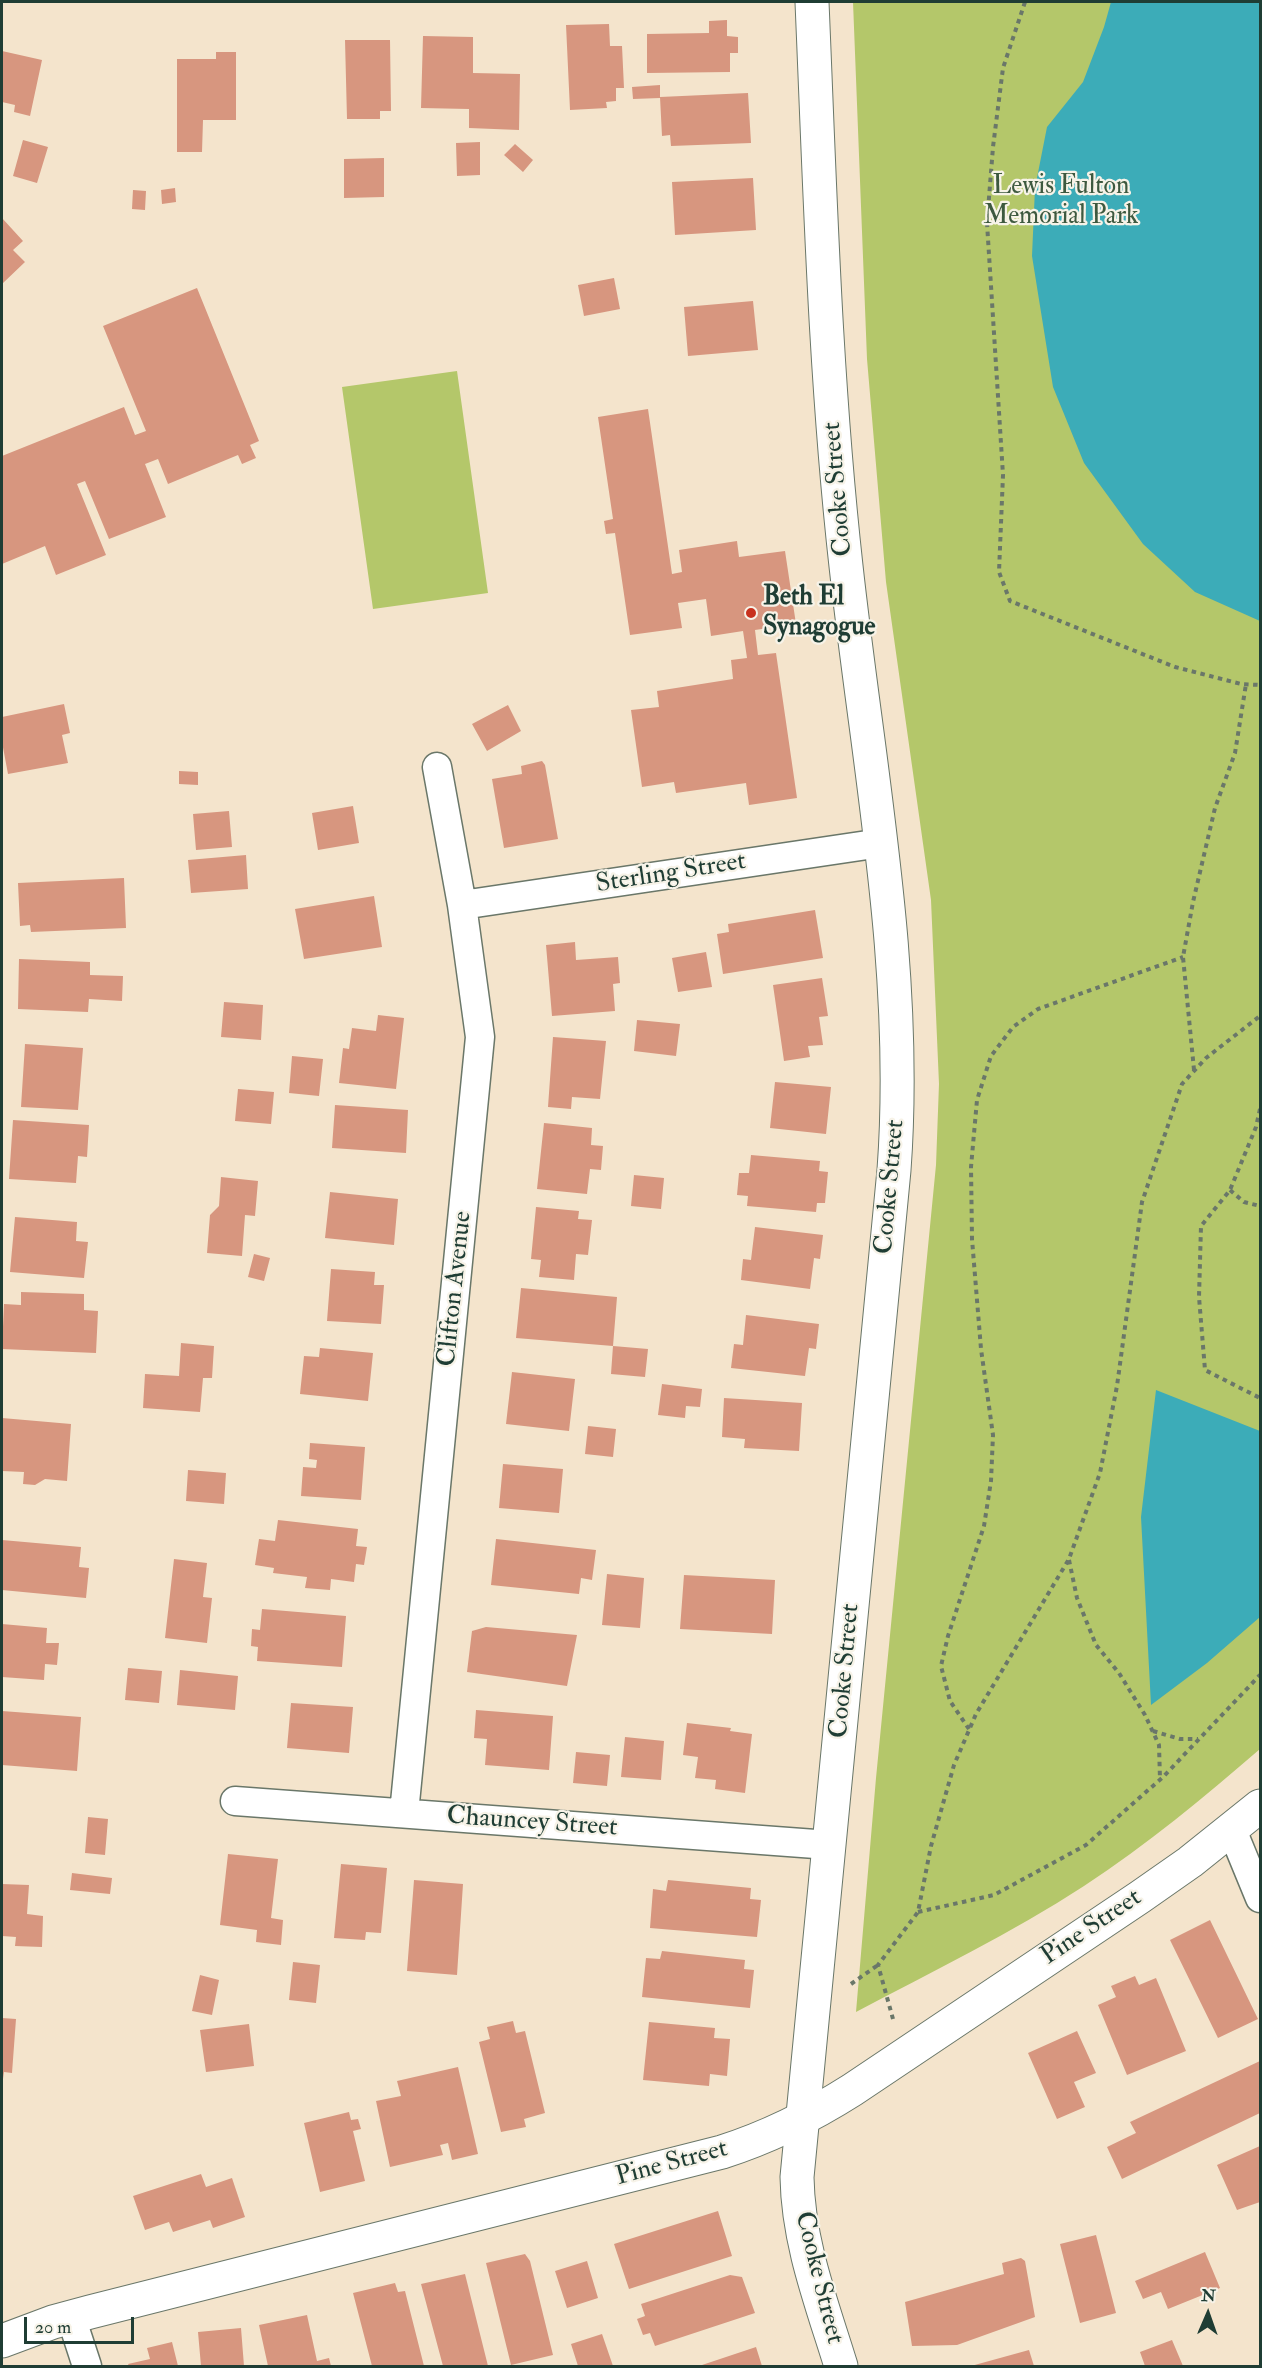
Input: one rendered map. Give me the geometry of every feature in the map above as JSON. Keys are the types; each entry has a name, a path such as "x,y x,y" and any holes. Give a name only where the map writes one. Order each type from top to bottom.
{"main road":[{"name":"Cooke Street","path":"812,2 824,294 834,443 853,633 881,843 895,979 897,1033 897,1124 797,2177 802,2232 841,2367"},
{"name":"Pine Street","path":"2,2341 71,2317 722,2152 769,2136 803,2120 852,2090 1140,1897 1232,1830 1260,1806"}],"street":[{"name":"Clifton Avenue","path":"404,1813 480,1037 462,905 437,767"},
{"name":"Sterling Street","path":"462,905 881,843"},
{"name":"Chauncey Street","path":"235,1801 829,1845"},
{"path":"1232,1830 1260,1898"},
{"path":"71,2317 87,2367"}],"path":[{"path":"1025,2 1003,68 993,147 987,223 1003,474 999,572 1010,601 1175,667 1246,684 1260,685"},
{"path":"1194,1071 1184,957 1193,902 1215,808 1235,753 1246,684"},
{"path":"969,1730 950,1701 941,1666 948,1636 984,1526 992,1481 993,1434 981,1349 972,1239 971,1167 977,1100 991,1056 1013,1028 1038,1010 1184,957"},
{"path":"850,1985 878,1965 918,1912 934,1836 954,1765 976,1714 1069,1559 1100,1473 1117,1386 1142,1202 1182,1084 1206,1058 1260,1016"},
{"path":"1260,1110 1256,1127 1230,1190 1201,1226 1198,1298 1205,1370 1260,1398"},
{"path":"1230,1190 1244,1202 1260,1206"},
{"path":"1069,1559 1077,1598 1096,1645 1119,1673 1145,1715 1159,1745 1160,1779"},
{"path":"918,1912 994,1895 1086,1845 1160,1779 1260,1675"},
{"path":"1152,1730 1180,1739 1199,1739"},
{"path":"878,1965 893,2019"}],"green space":[{"name":"Lewis Fulton Memorial Park","path":"853,2 1260,2 1260,1749 1153,1837 1084,1886 1001,1936 856,2012 876,1778 936,1165 939,1084 931,900 886,582 867,359"},
{"path":"457,371 488,593 373,609 342,387"}],"water":[{"path":"1111,2 1260,2 1260,621 1195,592 1143,544 1084,463 1053,387 1032,256 1035,188 1047,127 1083,82"},
{"path":"1156,1390 1260,1431 1260,1617 1207,1663 1151,1705 1141,1517"}],"building":[{"path":"727,20 727,36 738,37 738,53 730,53 730,72 647,73 647,34 709,33 709,21"},
{"path":"609,24 610,46 622,46 624,88 616,88 616,101 606,102 607,108 570,110 566,25"},
{"path":"423,36 473,37 473,73 520,74 519,130 469,128 469,109 421,108"},
{"path":"345,40 390,40 391,111 380,111 380,119 347,119"},
{"path":"2,51 42,60 30,116 14,112 15,105 2,102"},
{"path":"216,52 236,52 236,120 203,120 202,152 177,152 177,59 216,59"},
{"path":"660,85 660,98 633,99 632,87"},
{"path":"748,93 751,143 671,146 670,135 662,136 660,97"},
{"path":"23,140 48,147 37,183 13,176"},
{"path":"480,142 480,175 457,176 456,143"},
{"path":"515,144 533,160 523,172 504,155"},
{"path":"384,158 384,197 344,198 344,159"},
{"path":"753,178 756,230 675,235 672,182"},
{"path":"175,188 176,202 162,204 161,190"},
{"path":"133,190 146,191 145,210 132,209"},
{"path":"2,218 23,241 13,250 25,262 2,284"},
{"path":"614,278 620,309 584,316 578,285"},
{"path":"197,288 259,441 250,445 256,458 242,464 238,455 168,484 158,459 145,464 166,517 109,539 85,481 77,484 106,555 56,575 45,546 2,564 2,456 124,407 135,435 146,431 103,326"},
{"path":"753,301 758,350 688,356 684,307"},
{"name":"Beth El Synagogue","path":"648,409 672,574 682,572 679,550 737,541 739,557 785,551 796,624 755,630 758,655 776,653 797,798 749,805 746,783 676,793 674,782 642,787 631,710 659,707 657,691 733,679 731,660 747,658 743,631 711,636 706,599 678,603 682,628 630,635 615,533 606,534 604,521 613,519 598,417"},
{"path":"64,704 70,733 62,735 68,763 8,774 2,742 2,717"},
{"path":"508,705 521,731 487,751 472,724"},
{"path":"542,761 545,765 558,839 504,848 492,779 522,774 521,766"},
{"path":"179,771 198,772 198,785 179,784"},
{"path":"353,806 359,843 318,850 312,813"},
{"path":"229,811 232,847 196,850 193,814"},
{"path":"246,855 248,889 191,893 188,860"},
{"path":"124,878 126,928 31,932 30,925 20,926 18,883"},
{"path":"374,896 382,947 304,959 295,909"},
{"path":"815,910 823,958 723,974 717,934 729,932 728,924"},
{"path":"575,942 576,960 618,957 620,983 613,984 615,1011 552,1016 546,945"},
{"path":"706,952 712,987 678,992 672,958"},
{"path":"19,959 90,962 90,975 123,976 122,1001 89,999 88,1012 18,1009"},
{"path":"822,978 828,1016 819,1017 823,1045 808,1046 810,1057 784,1061 773,985"},
{"path":"224,1002 263,1005 261,1040 221,1037"},
{"path":"378,1015 404,1018 396,1089 339,1083 343,1048 349,1049 352,1028 376,1031"},
{"path":"637,1020 680,1024 676,1056 634,1051"},
{"path":"553,1037 606,1041 600,1099 572,1097 571,1109 548,1107"},
{"path":"25,1044 83,1048 78,1110 21,1107"},
{"path":"292,1056 323,1059 319,1096 289,1093"},
{"path":"775,1082 831,1087 826,1134 770,1128"},
{"path":"238,1089 274,1092 271,1124 235,1121"},
{"path":"335,1105 408,1110 406,1153 332,1148"},
{"path":"13,1120 89,1125 87,1157 78,1156 76,1183 9,1179"},
{"path":"544,1123 592,1128 591,1145 603,1146 601,1170 590,1169 587,1194 537,1189"},
{"path":"751,1155 820,1161 819,1171 828,1172 825,1203 817,1203 816,1212 747,1206 748,1196 737,1195 739,1173 749,1173"},
{"path":"634,1175 664,1178 661,1209 631,1206"},
{"path":"221,1177 258,1181 255,1216 245,1215 242,1256 207,1253 210,1215 219,1206"},
{"path":"330,1192 398,1199 394,1245 325,1238"},
{"path":"536,1207 579,1211 578,1219 592,1220 588,1255 576,1254 574,1280 539,1277 541,1260 531,1259"},
{"path":"15,1217 77,1222 76,1241 88,1242 84,1278 10,1272"},
{"path":"755,1227 823,1235 820,1259 814,1258 810,1289 741,1280 743,1259 751,1260"},
{"path":"254,1254 270,1258 264,1281 248,1277"},
{"path":"331,1269 375,1272 374,1285 384,1285 381,1324 327,1321"},
{"path":"521,1288 617,1297 613,1346 516,1338"},
{"path":"21,1292 84,1294 84,1310 98,1311 96,1353 2,1349 4,1304 21,1305"},
{"path":"746,1315 819,1324 816,1349 809,1348 805,1376 731,1368 734,1344 743,1345"},
{"path":"181,1343 214,1346 212,1378 203,1378 200,1412 143,1408 145,1374 179,1376"},
{"path":"613,1346 648,1349 645,1377 611,1374"},
{"path":"320,1348 373,1353 368,1401 300,1394 304,1356 319,1357"},
{"path":"512,1372 575,1379 569,1431 506,1424"},
{"path":"662,1384 702,1389 700,1407 686,1406 685,1418 658,1415"},
{"path":"724,1398 802,1403 799,1451 744,1448 745,1439 722,1437"},
{"path":"2,1418 71,1424 67,1481 45,1479 35,1485 23,1484 24,1472 2,1471"},
{"path":"588,1426 616,1429 613,1457 585,1454"},
{"path":"310,1443 365,1447 361,1500 301,1496 303,1467 316,1468 317,1460 309,1459"},
{"path":"503,1464 563,1469 559,1513 499,1508"},
{"path":"188,1470 226,1473 224,1504 186,1501"},
{"path":"278,1520 358,1529 356,1546 367,1547 364,1565 356,1564 354,1582 331,1579 330,1590 305,1588 307,1577 273,1573 274,1568 255,1565 259,1539 275,1541"},
{"path":"496,1539 596,1550 592,1580 581,1578 579,1594 491,1585"},
{"path":"2,1540 81,1547 79,1567 89,1568 86,1598 2,1590"},
{"path":"174,1559 207,1563 203,1597 212,1598 207,1643 165,1638"},
{"path":"607,1574 644,1578 640,1628 602,1625"},
{"path":"684,1575 775,1580 772,1634 680,1629"},
{"path":"262,1609 346,1616 342,1667 257,1661 258,1647 251,1646 252,1629 260,1630"},
{"path":"2,1624 47,1628 46,1643 59,1643 57,1665 45,1664 44,1680 2,1677"},
{"path":"486,1627 577,1635 567,1686 467,1672 472,1631"},
{"path":"128,1668 162,1671 159,1703 125,1700"},
{"path":"180,1670 238,1676 235,1710 177,1705"},
{"path":"291,1703 353,1707 349,1753 287,1748"},
{"path":"476,1710 553,1716 549,1770 485,1765 487,1739 474,1738"},
{"path":"2,1711 81,1717 77,1771 2,1765"},
{"path":"687,1723 731,1728 730,1731 752,1734 745,1793 715,1789 716,1780 695,1778 698,1757 683,1755"},
{"path":"625,1737 664,1741 661,1780 621,1777"},
{"path":"576,1752 610,1755 607,1786 573,1783"},
{"path":"88,1817 108,1819 105,1855 85,1853"},
{"path":"228,1854 278,1859 271,1918 283,1920 281,1945 256,1942 257,1930 220,1925"},
{"path":"341,1864 387,1868 381,1933 366,1932 365,1940 334,1938"},
{"path":"72,1873 112,1878 110,1894 70,1890"},
{"path":"414,1880 463,1884 457,1975 407,1971"},
{"path":"668,1880 751,1888 750,1899 761,1900 757,1937 650,1928 653,1889 666,1891"},
{"path":"2,1884 29,1885 27,1914 43,1916 42,1947 15,1946 16,1937 2,1936"},
{"path":"1210,1920 1258,2019 1218,2038 1170,1940"},
{"path":"662,1951 745,1960 744,1969 754,1970 750,2008 642,1997 646,1958 660,1959"},
{"path":"293,1962 320,1965 316,2003 289,2000"},
{"path":"200,1975 219,1980 212,2015 192,2011"},
{"path":"1135,1976 1139,1985 1156,1978 1186,2051 1127,2075 1098,2005 1116,1997 1111,1986"},
{"path":"2,2018 16,2019 12,2073 4,2072 3,2079 2,2079"},
{"path":"513,2021 516,2033 525,2031 545,2113 524,2119 526,2127 501,2132 479,2042 490,2039 487,2027"},
{"path":"649,2022 715,2028 714,2038 730,2039 727,2076 710,2074 709,2086 643,2080"},
{"path":"249,2024 254,2066 206,2072 200,2030"},
{"path":"1077,2031 1096,2073 1074,2082 1085,2107 1057,2119 1028,2053"},
{"path":"1260,2061 1260,2113 1122,2179 1107,2147 1136,2133 1130,2122"},
{"path":"458,2067 478,2154 452,2160 448,2143 440,2145 443,2155 390,2167 376,2101 401,2096 397,2081"},
{"path":"349,2112 351,2120 358,2119 361,2129 353,2131 365,2181 320,2192 304,2123"},
{"path":"1260,2146 1260,2202 1237,2210 1217,2165"},
{"path":"201,2174 206,2187 232,2178 245,2217 213,2228 210,2220 173,2232 169,2222 145,2230 133,2196"},
{"path":"718,2211 732,2256 629,2289 614,2244"},
{"path":"1096,2235 1116,2313 1080,2323 1060,2244"},
{"path":"1205,2252 1220,2288 1168,2309 1161,2292 1143,2299 1135,2281"},
{"path":"525,2254 530,2261 553,2355 511,2365 486,2263"},
{"path":"1021,2258 1025,2261 1035,2317 957,2345 912,2346 905,2302 1004,2274 1002,2263"},
{"path":"587,2261 598,2298 567,2308 555,2271"},
{"path":"465,2274 488,2366 443,2366 421,2284"},
{"path":"730,2275 742,2277 755,2313 655,2346 650,2333 643,2335 637,2319 645,2316 641,2304"},
{"path":"395,2283 398,2292 405,2291 424,2366 372,2366 353,2293"},
{"path":"307,2315 317,2361 329,2358 331,2366 268,2366 259,2325"},
{"path":"241,2328 244,2366 201,2366 198,2332"},
{"path":"602,2334 613,2366 578,2366 571,2344"},
{"path":"1172,2340 1183,2366 1145,2366 1140,2352"},
{"path":"172,2342 178,2366 129,2366 128,2364 150,2359 147,2348"},
{"path":"756,2347 762,2366 699,2366"},
{"path":"1029,2350 1034,2366 971,2366"}],"place":[{"name":"Beth El Synagogue","path":"751,613"}]}
